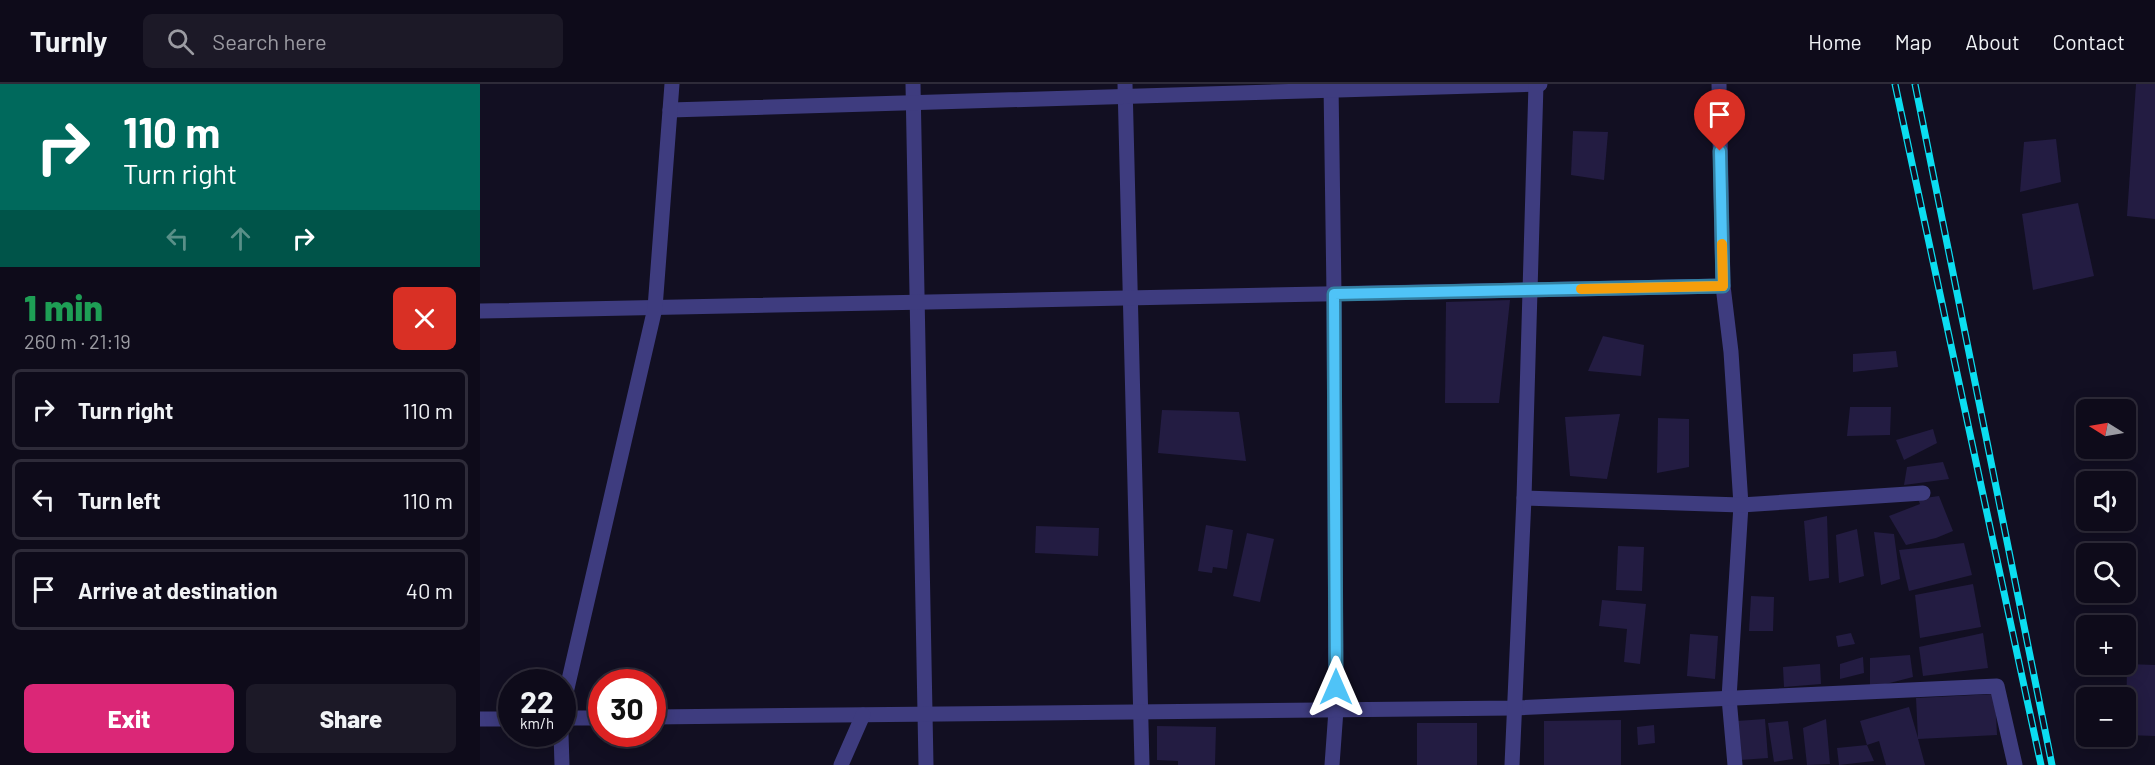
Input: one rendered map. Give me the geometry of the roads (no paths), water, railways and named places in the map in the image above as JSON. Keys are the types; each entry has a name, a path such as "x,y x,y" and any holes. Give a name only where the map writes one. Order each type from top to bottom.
{"street":[{"path":"571,669 655,308 672,84"},
{"path":"913,84 927,765"},
{"path":"670,110 914,103 1125,90 1537,84 1524,498 1512,765"},
{"path":"1719,84 1723,286 1731,352 1741,505 1729,698 1735,765"},
{"path":"1331,87 1336,710 1332,765"},
{"path":"1125,90 1142,765"},
{"path":"480,311 1723,286"},
{"path":"1524,498 1741,505 1923,493"},
{"path":"666,717 1514,708 1997,686 2015,765"},
{"path":"841,765 863,715"},
{"path":"480,719 498,719"},
{"path":"561,747 562,765"}],"railway":[{"path":"1895,84 2041,765"},
{"path":"1915,84 2052,765"}]}
